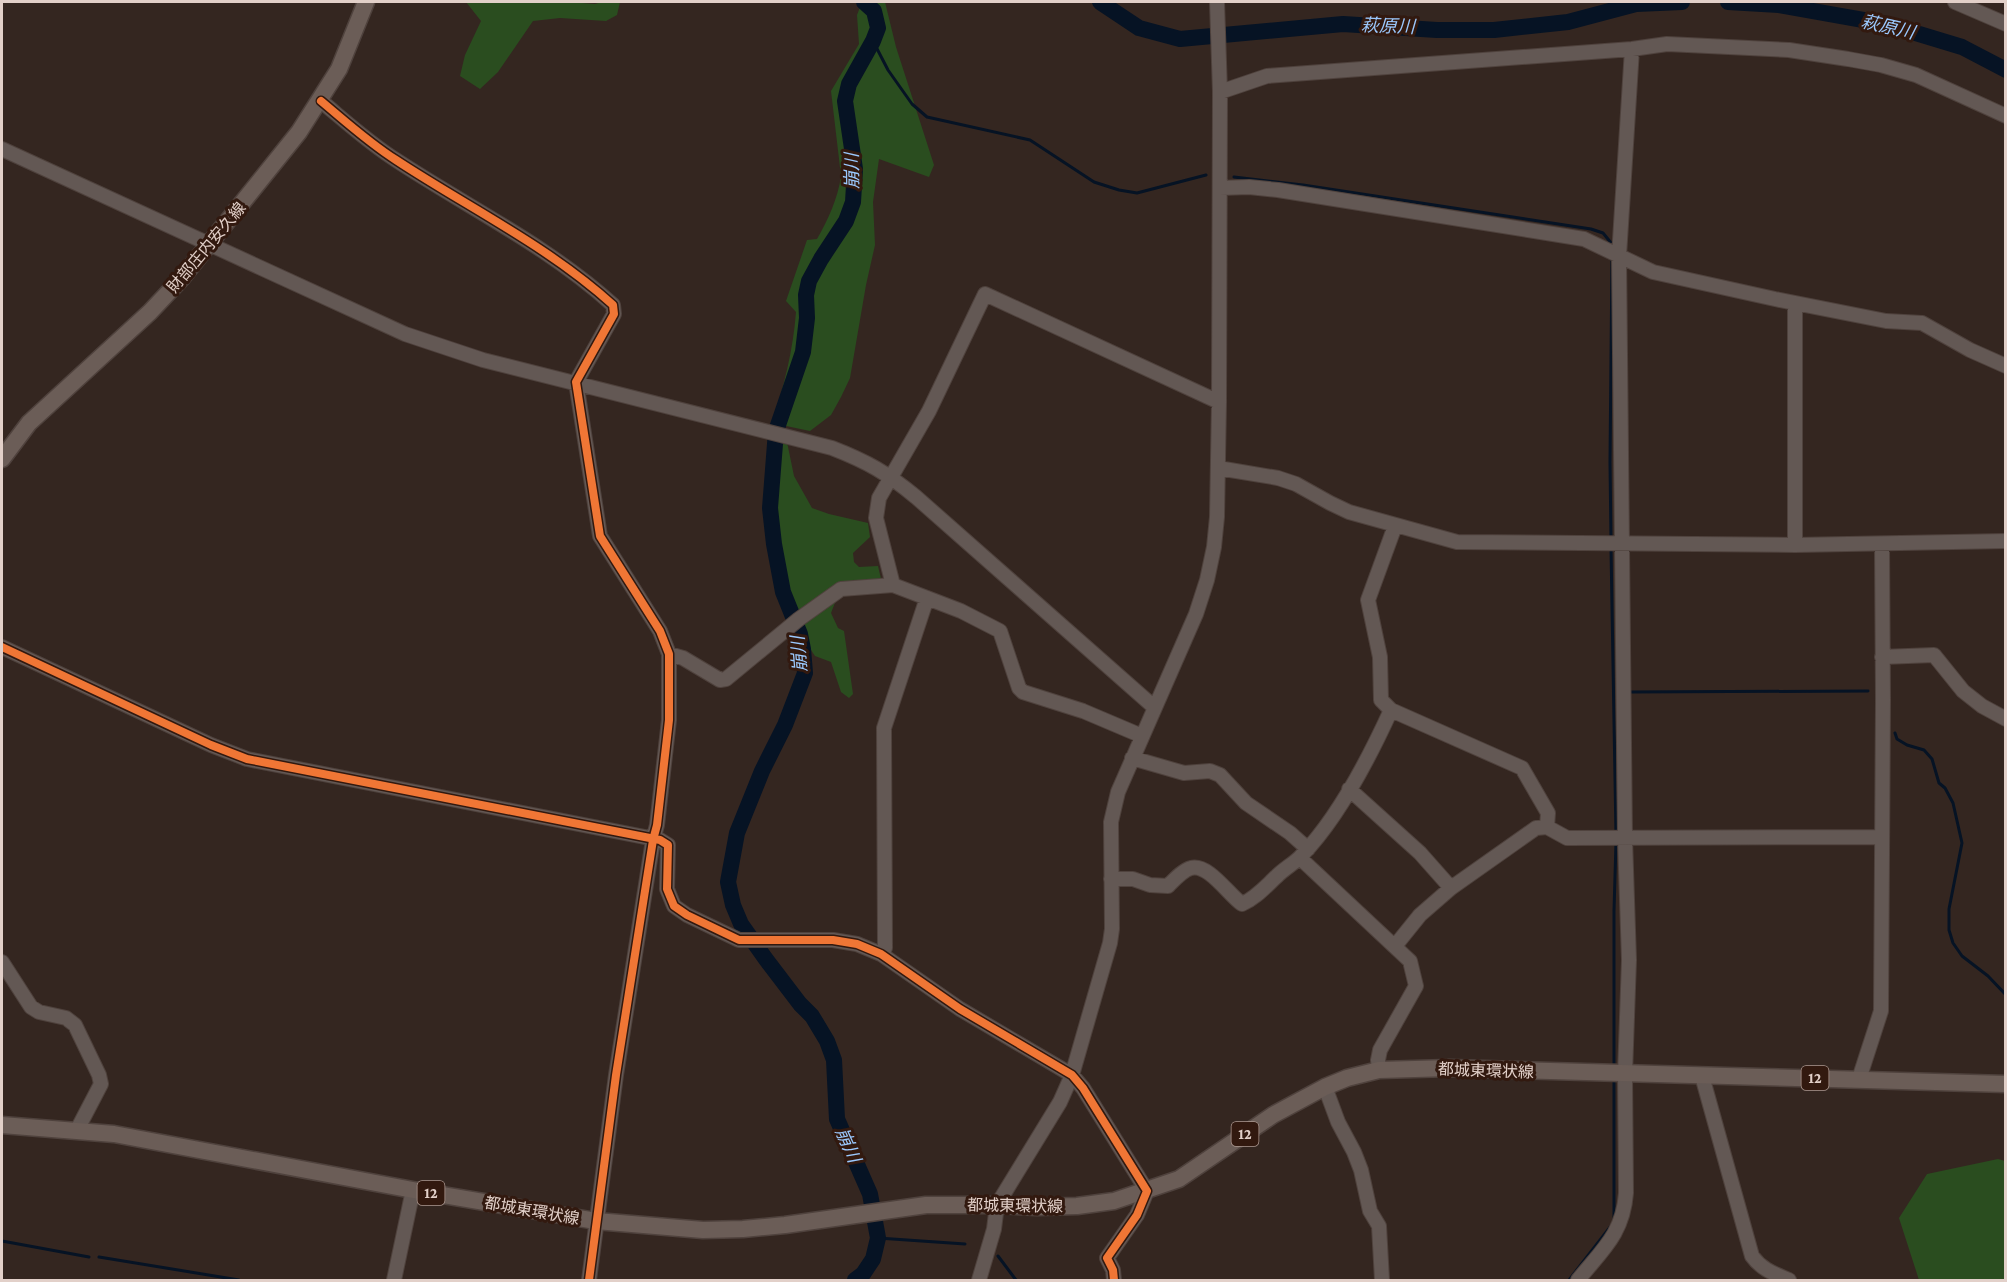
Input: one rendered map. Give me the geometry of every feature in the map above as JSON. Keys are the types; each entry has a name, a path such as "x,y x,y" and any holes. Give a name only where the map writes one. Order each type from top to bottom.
{"main road":[{"name":"財部庄内安久線","path":"2,459 28,423 150,312 208,245 299,132 339,69 354,37 366,2"},
{"name":"都城東環状線","path":"2,1125 114,1134 413,1190 596,1221 723,1230 785,1225 926,1205 997,1205 1037,1208 1114,1201 1179,1179 1273,1115 1325,1087 1347,1078 1378,1070 1450,1068 2006,1084"}],"street":[{"path":"979,1281 994,1229 997,1205 1060,1102 1072,1075 1110,943 1113,913 1111,822 1118,792 1196,614 1207,580 1217,518 1218,468 1220,92 1217,2"},
{"path":"1955,2 2006,24"},
{"path":"1220,92 1267,76 1667,45 1789,50 1881,65 1916,75 2006,116"},
{"path":"1578,1281 1613,1237 1625,1211 1617,1074 1629,960 1618,839 1613,253 1632,49"},
{"path":"321,100 394,160 572,269 613,305 614,314 576,382 600,536 660,631 669,654 669,720 658,813 616,1075 589,1281"},
{"path":"2,150 405,334 483,360 759,429 853,456 891,476 1154,707"},
{"path":"1220,188 1249,187 1278,190 1584,239 1653,272 1886,321 1922,323 1970,351 2006,366"},
{"path":"893,585 876,518 879,498 929,411 985,294 1219,402"},
{"path":"1795,303 1795,545"},
{"path":"1218,468 1278,478 1296,484 1349,512 1458,542 1795,545 2006,541"},
{"path":"1395,526 1368,600 1380,657 1382,700 1391,710 1522,768 1548,813 1547,827"},
{"path":"1859,1079 1881,1011 1881,544"},
{"path":"669,654 683,658 720,680 726,679 841,589 893,585 961,610 1000,631 1023,692 1083,711 1142,736"},
{"path":"881,954 885,948 884,728 927,598"},
{"path":"2,647 211,745 247,759 660,840 668,845 667,889 674,906 700,923 739,940 833,940 857,944 881,954 960,1009 1072,1075 1083,1088 1147,1191 1137,1215 1107,1258 1113,1270 1114,1281"},
{"path":"1882,657 1934,655 1963,691 1982,706 2006,719"},
{"path":"1111,879 1133,879 1150,885 1167,886 1190,868 1199,867 1209,873 1242,904 1252,900 1304,853 1326,828 1391,710"},
{"path":"1132,758 1184,773 1210,771 1220,775 1246,803 1290,833 1304,853 1362,917 1410,961 1416,986 1380,1050 1378,1070"},
{"path":"1349,789 1420,853 1451,888"},
{"path":"1395,945 1420,915 1451,888 1536,828 1547,827 1566,838 1882,837"},
{"path":"2,962 31,1007 39,1012 66,1018 75,1024 99,1075 101,1084 76,1130"},
{"path":"1702,1076 1752,1256 1769,1272 1789,1281"},
{"path":"1325,1087 1338,1122 1361,1170 1370,1211 1379,1226 1382,1281"},
{"path":"394,1281 413,1190"}],"green space":[{"path":"466,2 595,4 620,2 617,15 606,21 560,18 533,21 498,72 480,89 460,76 465,55 481,21"},
{"path":"862,2 885,2 896,47 934,165 929,177 879,159 873,202 875,245 850,378 831,415 810,431 772,423 787,368 795,326 796,312 786,301 807,240 817,239 829,217 838,192 841,176 831,91 859,44 857,15"},
{"path":"771,439 787,442 794,476 812,508 868,523 870,537 853,553 854,562 859,567 878,566 882,583 853,590 836,600 831,613 838,628 844,631 853,694 849,698 841,692 831,662 815,656 811,650 785,590 777,556 772,515"},
{"path":"1998,1159 2005,1161 2005,1280 1919,1280 1899,1218 1927,1174"}],"waterway":[{"name":"崩川","path":"855,1280 863,1274 873,1259 878,1238 870,1194 837,1119 834,1060 827,1041 812,1016 800,1004 741,924 733,905 728,882 737,833 762,771 785,725 805,673 800,634 783,592 774,544 770,508 776,431 803,352 807,318 806,295 809,281 846,221 853,202 855,169 845,101 849,84 878,28 874,11 864,2"},
{"name":"萩原川","path":"1100,2 1139,28 1180,39 1343,24 1437,30 1494,30 1568,22 1636,4 1682,2"},
{"name":"萩原川","path":"1728,2 1779,5 1886,24 1962,47 2006,70"},
{"path":"873,41 888,70 912,104 927,117 1030,140 1094,182 1119,190 1137,193 1206,175"},
{"path":"1234,177 1303,185 1591,229 1603,233 1612,247"},
{"path":"1611,538 1612,257"},
{"path":"1611,548 1616,835"},
{"path":"1630,692 1868,691"},
{"path":"1895,733 1897,739 1924,750 1932,759 1939,783 1945,788 1953,803 1962,843 1949,909 1949,930 1953,943 1962,956 1988,976 2006,995"},
{"path":"1614,1066 1616,842"},
{"path":"1569,1280 1614,1222 1614,1078"},
{"path":"878,1238 965,1244"},
{"path":"2,1241 89,1257"},
{"path":"998,1256 1016,1280"},
{"path":"99,1257 239,1280"}],"cycle path":[{"path":"321,101 386,153 562,264 613,305 614,314 576,382 600,536 660,631 669,654 669,720 657,825 616,1075 589,1280"},
{"path":"2,647 211,745 247,759 660,840 668,845 667,889 674,906 687,915 739,940 833,940 857,944 881,954 960,1009 1072,1075 1083,1088 1147,1191 1137,1215 1107,1258 1113,1270 1114,1280"}]}
